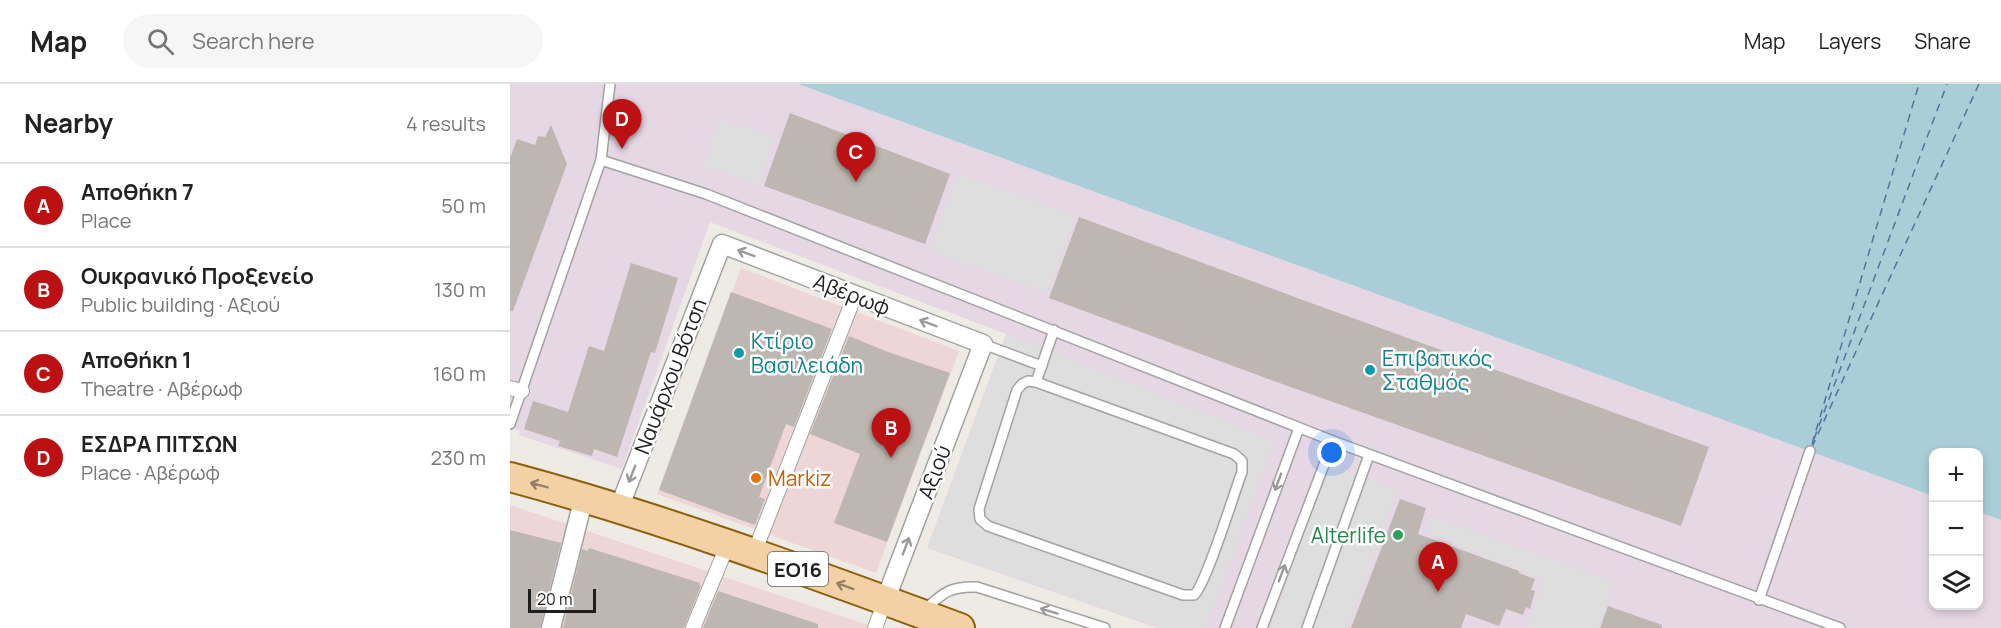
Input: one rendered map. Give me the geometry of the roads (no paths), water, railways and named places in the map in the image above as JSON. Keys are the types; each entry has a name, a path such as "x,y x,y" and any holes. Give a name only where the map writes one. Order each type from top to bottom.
{"main road":[{"name":"ΕΟ16","path":"510,477 584,497 741,548 960,628"}],"street":[{"name":"Αβέρωφ","path":"722,244 983,344"},
{"name":"Ναυάρχου Βότση","path":"619,508 722,244"},
{"path":"693,628 741,548 855,295"},
{"name":"Αξιού","path":"885,601 983,344"},
{"path":"551,628 584,497"},
{"path":"875,628 885,601"}],"lane":[{"path":"510,424 516,390 601,160 610,84"},
{"path":"601,160 706,194 1332,441 1840,628"},
{"path":"1036,382 1054,330"},
{"path":"983,344 1042,366"},
{"path":"1028,381 1036,382 1234,454 1242,461 1242,472 1200,587 1194,595 1183,595 1074,557 988,526 980,519 979,509 1017,390 1028,381"},
{"path":"1225,628 1299,428"},
{"path":"1262,628 1332,441"},
{"path":"1759,600 1810,451"},
{"path":"1307,628 1369,455"},
{"path":"920,614 947,591 959,586 977,587 1105,628"}],"water":[{"path":"798,84 2001,84 2001,520 1983,513 1983,448 1929,448 1929,495"}],"place":[{"name":"ΕΣΔΡΑ ΠΙΤΣΩΝ","path":"622,149"},
{"name":"Αποθήκη 1","path":"856,182"},
{"name":"Κτίριο Βασιλειάδη","path":"739,353"},
{"name":"Επιβατικός Σταθμός","path":"1370,370"},
{"name":"Ουκρανικό Προξενείο","path":"891,458"},
{"name":"Markiz","path":"756,478"},
{"name":"Alterlife","path":"1398,535"},
{"name":"Αποθήκη 7","path":"1438,592"}]}
